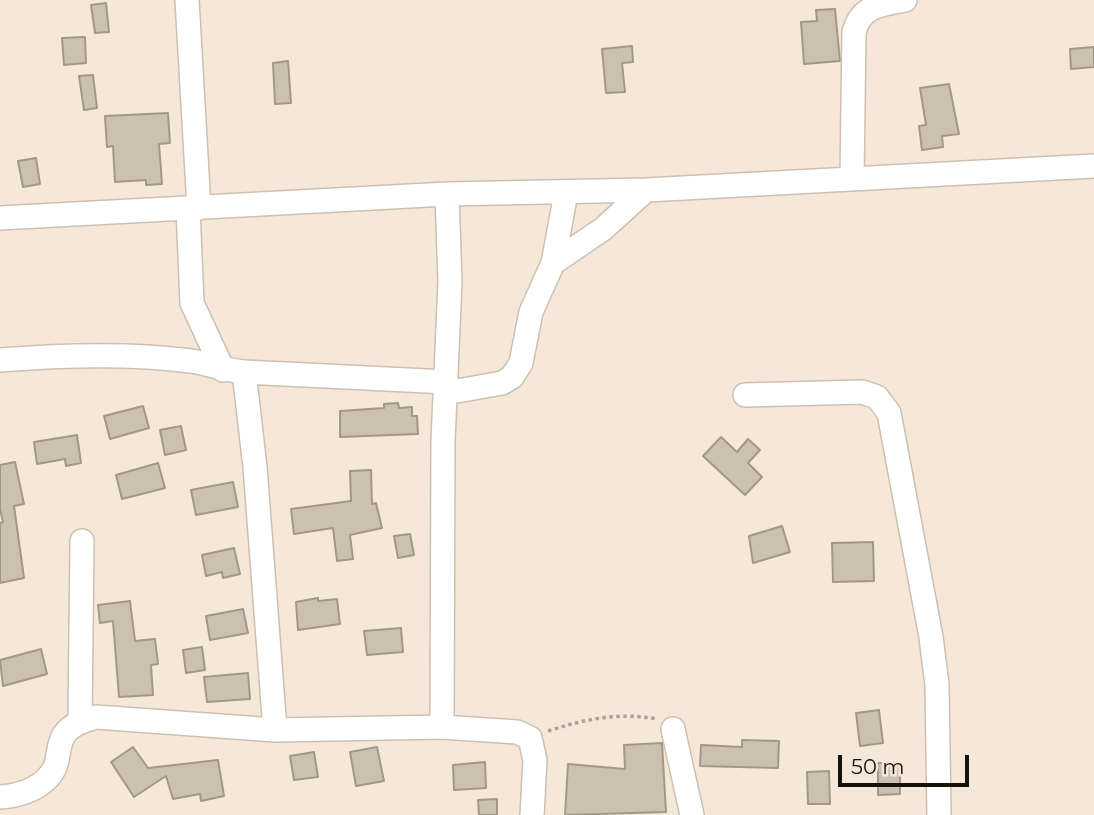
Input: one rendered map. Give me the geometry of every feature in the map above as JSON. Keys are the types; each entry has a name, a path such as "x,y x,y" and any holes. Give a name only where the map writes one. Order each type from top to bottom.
{"street":[{"path":"187,0 194,209 192,303 234,371 255,467 275,730"},
{"path":"852,179 854,32 858,19 865,10 905,0"},
{"path":"0,218 447,194 646,190 1094,166"},
{"path":"553,263 603,229 646,190"},
{"path":"0,359 52,356 193,361 234,371 446,387 502,383 512,377 521,363 531,312 553,263 566,193"},
{"path":"442,727 446,387 450,282 447,194"},
{"path":"745,395 862,392 877,397 889,413 931,637 937,685 939,815"},
{"path":"80,722 82,541"},
{"path":"0,797 28,792 44,781 55,768 62,737 80,722 112,716 275,730 442,727 517,732 530,738 535,760 531,815"},
{"path":"673,729 692,815"}],"path":[{"path":"530,738 578,721 618,715 665,721 673,729"}],"building":[{"path":"106,3 109,32 95,33 91,5"},
{"path":"835,9 840,61 804,64 801,22 817,21 816,10"},
{"path":"85,37 86,63 64,65 62,38"},
{"path":"632,46 633,62 622,63 625,92 606,93 602,49"},
{"path":"1094,47 1094,67 1071,69 1070,49"},
{"path":"288,61 291,103 275,104 273,63"},
{"path":"93,75 97,108 84,110 79,76"},
{"path":"949,84 959,134 942,136 943,147 922,150 919,126 926,125 920,88"},
{"path":"168,113 170,143 159,144 162,184 146,185 146,180 115,182 113,146 107,147 105,116"},
{"path":"36,158 40,184 23,187 18,161"},
{"path":"398,403 399,408 412,407 412,416 417,416 418,434 340,437 340,411 384,408 384,404"},
{"path":"143,406 149,428 110,439 104,416"},
{"path":"181,426 186,450 165,455 160,430"},
{"path":"77,435 81,463 66,466 65,459 37,464 34,442"},
{"path":"721,437 737,452 748,439 760,450 748,463 762,477 745,495 703,456"},
{"path":"15,462 24,504 14,506 24,578 0,583 0,523 3,522 0,509 0,465"},
{"path":"158,463 165,488 122,499 116,475"},
{"path":"371,470 372,504 376,503 382,528 350,535 353,559 337,561 333,528 294,534 291,509 351,501 350,471"},
{"path":"233,482 238,507 196,515 191,490"},
{"path":"782,526 790,552 753,563 749,536"},
{"path":"410,534 414,555 398,558 394,536"},
{"path":"873,542 874,581 833,582 832,543"},
{"path":"234,548 240,574 223,578 222,572 206,576 202,555"},
{"path":"318,598 318,601 337,599 340,624 298,630 296,602"},
{"path":"130,601 135,641 155,639 158,664 151,665 153,695 119,697 113,621 100,623 98,605"},
{"path":"243,609 248,633 210,640 206,616"},
{"path":"401,628 403,652 367,655 364,631"},
{"path":"202,647 205,670 186,673 183,650"},
{"path":"41,649 47,674 3,686 0,660"},
{"path":"248,673 250,699 207,702 204,677"},
{"path":"879,710 883,743 860,746 856,713"},
{"path":"742,740 779,741 778,768 700,766 701,745 742,747"},
{"path":"662,743 666,812 565,815 568,764 625,769 624,745"},
{"path":"133,747 148,768 218,760 224,796 201,801 200,794 173,799 166,776 134,797 111,762"},
{"path":"377,747 384,781 356,786 350,752"},
{"path":"314,752 318,777 294,780 290,756"},
{"path":"485,762 486,788 454,790 453,765"},
{"path":"900,762 900,794 878,795 878,763"},
{"path":"829,771 830,804 808,804 807,772"},
{"path":"497,799 497,815 479,815 478,800"}]}
